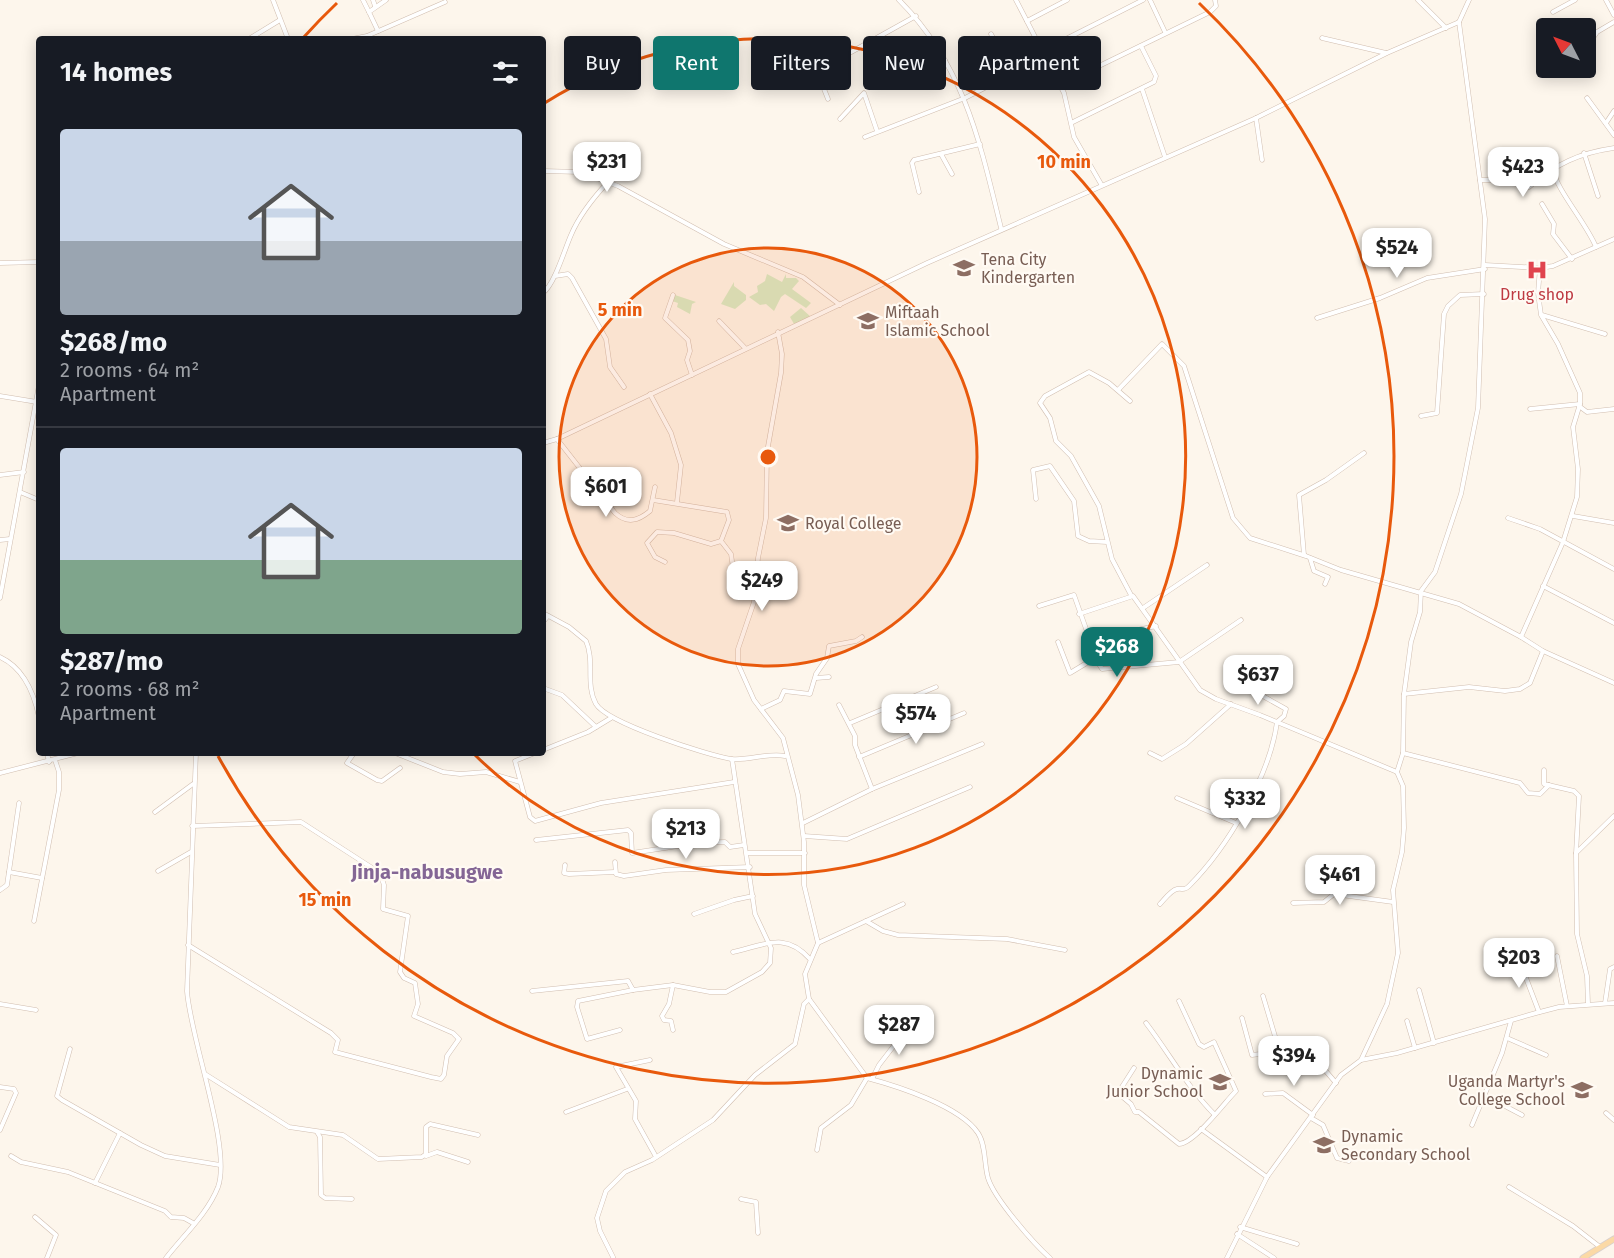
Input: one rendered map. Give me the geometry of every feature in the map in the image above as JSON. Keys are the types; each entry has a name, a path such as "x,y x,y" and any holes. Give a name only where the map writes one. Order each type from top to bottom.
{"main road":[{"path":"1583,1258 1614,1239"}],"street":[{"path":"273,0 287,36"},
{"path":"363,0 378,31"},
{"path":"373,0 375,6"},
{"path":"369,12 386,0"},
{"path":"899,0 916,16 931,36"},
{"path":"1016,0 1034,36"},
{"path":"1026,21 1067,0"},
{"path":"1072,36 1143,0"},
{"path":"1151,0 1165,32"},
{"path":"1101,66 1165,32 1213,11 1215,0"},
{"path":"1419,0 1446,28"},
{"path":"1361,1060 1387,1004 1398,954 1393,890 1402,852 1404,828 1403,786 1397,772 1403,753 1404,694 1411,642 1420,612 1421,591 1435,572 1466,475 1478,408 1485,219 1459,22 1469,0"},
{"path":"1553,12 1575,0"},
{"path":"1606,0 1614,15"},
{"path":"362,36 445,2"},
{"path":"828,99 818,75 819,70 916,16"},
{"path":"254,36 280,20"},
{"path":"1596,33 1614,21"},
{"path":"546,442 557,439 744,348 1001,228 1256,118 1387,53 1459,22"},
{"path":"1322,38 1387,53"},
{"path":"1073,122 1142,89 1156,79 1141,46"},
{"path":"946,62 966,98 1001,228"},
{"path":"1142,89 1165,157"},
{"path":"864,137 981,90"},
{"path":"1061,90 1073,122 1074,137 1101,184"},
{"path":"840,119 864,93 877,131"},
{"path":"1587,98 1614,135"},
{"path":"1605,123 1614,111"},
{"path":"1256,118 1262,160"},
{"path":"919,192 912,162 980,144"},
{"path":"1480,180 1503,180 1529,188 1553,168 1584,153 1614,148"},
{"path":"1584,153 1598,196"},
{"path":"941,154 952,174"},
{"path":"1553,168 1554,177 1588,229 1596,247"},
{"path":"546,171 580,172 608,182 724,244 802,277 840,305"},
{"path":"546,290 553,283 573,231 592,200 608,182"},
{"path":"1542,204 1554,224 1553,234 1572,259"},
{"path":"1317,318 1380,298 1427,278 1485,267 1540,268 1572,259 1614,239"},
{"path":"0,263 36,262"},
{"path":"1521,637 1563,542 1573,516 1577,497 1578,469 1574,427 1580,405 1580,393 1574,376 1541,315 1538,293 1540,268"},
{"path":"555,276 565,274 572,278 606,339 610,368 624,387"},
{"path":"1421,416 1437,413 1445,310 1460,296 1484,294"},
{"path":"673,295 665,318 688,340 690,351 687,360 692,375"},
{"path":"1541,315 1605,334"},
{"path":"719,321 744,348"},
{"path":"778,332 781,374 767,452 766,518 758,558 754,602 738,649 738,664 754,700 783,738 803,823 804,885 818,943"},
{"path":"1118,390 1160,344 1165,346 1184,366 1236,524 1250,538 1307,556 1341,570 1421,591 1459,604 1543,651 1614,683"},
{"path":"1131,401 1089,372 1045,396 1040,403 1050,418 1056,441 1071,456 1100,506 1112,559 1131,596 1143,608 1200,690 1397,772"},
{"path":"650,394 670,433 681,465 677,502"},
{"path":"0,396 36,402"},
{"path":"1530,409 1580,405 1587,412 1614,409"},
{"path":"0,598 2,576 36,416"},
{"path":"557,439 620,517 630,521 648,514 655,487"},
{"path":"1325,584 1328,577 1314,571 1307,556 1298,496 1364,453"},
{"path":"1036,499 1033,470 1050,466 1070,493 1075,507 1078,536 1089,541 1107,542"},
{"path":"0,474 24,472"},
{"path":"20,492 36,499"},
{"path":"653,500 677,502 727,512 729,520 721,541"},
{"path":"1573,516 1614,523"},
{"path":"1508,518 1540,529 1614,569"},
{"path":"665,562 655,557 647,543 657,532 674,533 711,544 721,541"},
{"path":"0,540 10,539"},
{"path":"721,541 731,554 733,568 738,573 757,576"},
{"path":"1143,608 1207,565"},
{"path":"1543,586 1614,623"},
{"path":"1039,606 1073,595 1076,597 1079,614 1095,658 1102,669 1179,662 1242,620"},
{"path":"1079,614 1131,596"},
{"path":"546,615 569,627 586,642 590,692 597,706 611,718 697,751 732,759 786,757"},
{"path":"1090,640 1156,626"},
{"path":"761,709 780,700 784,691 810,694 816,674 827,658 829,646 856,641 862,637"},
{"path":"1058,642 1070,673 1095,658"},
{"path":"1404,694 1469,687 1505,691 1520,689 1530,683 1543,651"},
{"path":"0,657 10,662 20,672 36,706"},
{"path":"816,678 829,678"},
{"path":"1160,904 1174,889 1188,887 1230,837 1266,765 1275,742 1277,722 1284,716 1286,707 1261,695 1250,686"},
{"path":"850,723 936,687"},
{"path":"546,689 562,695 596,727"},
{"path":"1150,753 1162,759 1186,744 1232,704"},
{"path":"839,705 850,723 872,789"},
{"path":"860,757 964,713"},
{"path":"546,749 611,718"},
{"path":"803,823 872,789 982,744"},
{"path":"1403,753 1520,783 1528,793 1540,794 1548,785"},
{"path":"48,756 49,762"},
{"path":"0,773 68,756"},
{"path":"166,1258 194,1223 218,1186 220,1165 189,1010 188,945 196,756"},
{"path":"352,756 347,763 377,780 382,781 399,768"},
{"path":"402,756 443,772 460,774 486,772 521,782"},
{"path":"528,756 516,761 530,817 535,821 601,803 734,782"},
{"path":"620,1030 587,1039 577,1007 578,1002 633,990 673,985 710,992 726,992 762,972 769,965 771,948 755,914 748,853 744,845 732,759"},
{"path":"34,921 59,790 59,772 55,760"},
{"path":"1544,770 1543,781 1548,785 1579,794 1576,854 1577,934 1587,976 1588,1004"},
{"path":"155,812 194,783"},
{"path":"804,836 847,839 970,787"},
{"path":"1177,798 1236,823"},
{"path":"0,890 6,887 19,803"},
{"path":"1576,854 1614,816"},
{"path":"188,945 331,1033 338,1040 335,1052 430,1077 441,1079 444,1075 447,1056 459,1039 453,1033 414,1016 418,1004 415,983 404,978 400,972 408,916 383,909 384,885 380,873 301,822 192,826"},
{"path":"536,840 628,831 631,833 632,853 698,843 725,842 730,847 744,845"},
{"path":"158,871 191,852"},
{"path":"748,853 805,853"},
{"path":"615,862 615,872"},
{"path":"565,865 564,873 569,874 615,872 624,876 666,870 750,867"},
{"path":"9,872 42,878"},
{"path":"1293,903 1324,902 1334,894 1393,902"},
{"path":"694,914 753,896"},
{"path":"903,904 818,943 804,979 809,999 870,1079 887,1082 921,1096 972,1126 980,1137 986,1171 993,1189 1032,1240 1050,1258"},
{"path":"866,921 887,932 904,935 1007,939 1065,950"},
{"path":"733,952 788,942 798,945 810,959"},
{"path":"1557,956 1567,1006"},
{"path":"1514,959 1526,978 1539,1012"},
{"path":"1605,1003 1610,969 1614,967"},
{"path":"532,991 628,981 633,990"},
{"path":"673,985 669,1004 662,1016 664,1020 671,1021 673,1030"},
{"path":"1419,990 1434,1043"},
{"path":"1263,996 1280,1053"},
{"path":"613,1257 598,1225 600,1202 620,1176 652,1160 713,1120 755,1076 795,1044 804,1004 809,999"},
{"path":"1134,1068 1118,1092 1131,1104 1135,1112 1139,1112 1179,1144 1189,1141 1236,1091 1214,1042 1204,1047 1199,1044 1179,1000"},
{"path":"1227,1258 1240,1227 1267,1177 1350,1066 1361,1060 1434,1043 1539,1012 1567,1006 1614,1003"},
{"path":"0,1004 36,1011"},
{"path":"1242,1018 1252,1055 1306,1048 1336,1083"},
{"path":"1472,1125 1507,1038 1511,1020"},
{"path":"1407,1022 1415,1048"},
{"path":"1146,1023 1198,1097 1214,1114"},
{"path":"816,1150 821,1128 851,1105 896,1042 892,1033"},
{"path":"1507,1038 1546,1054"},
{"path":"70,1049 57,1096 165,1156 220,1165"},
{"path":"650,1060 617,1066 627,1089 636,1101 636,1122 655,1156"},
{"path":"203,1073 286,1126 343,1135 378,1160 416,1158 445,1153 468,1162"},
{"path":"0,1087 14,1089 15,1093 2,1119 0,1130"},
{"path":"566,1112 627,1089"},
{"path":"1265,1094 1283,1093 1323,1125 1337,1158 1348,1161"},
{"path":"1484,1095 1522,1115"},
{"path":"1606,1113 1614,1120"},
{"path":"425,1155 428,1124 478,1135"},
{"path":"1201,1129 1267,1177"},
{"path":"316,1131 320,1137 321,1196 352,1199"},
{"path":"95,1183 120,1133"},
{"path":"11,1156 21,1162 58,1168 165,1211 171,1217 184,1218 194,1223"},
{"path":"1509,1187 1601,1247"},
{"path":"741,1199 757,1203 758,1233"},
{"path":"35,1217 57,1235 47,1258"},
{"path":"1240,1227 1297,1244"},
{"path":"1237,1234 1274,1258"}],"green space":[{"path":"767,274 782,282 786,274 786,278 796,278 799,281 792,289 811,303 806,308 785,294 774,311 766,304 760,305 749,297 758,292 757,286 765,281"},
{"path":"734,282 734,286 746,295 746,300 735,309 721,304"},
{"path":"675,295 696,302 692,304 690,314 677,307 678,303 672,301"},
{"path":"801,308 811,317 794,324 790,317"}],"place":[{"name":"Tena City Kindergarten","path":"964,268"},
{"name":"Drug shop","path":"1537,270"},
{"name":"Miftaah Islamic School","path":"868,321"},
{"name":"Royal College","path":"788,523"},
{"name":"Dynamic Junior School","path":"1220,1082"},
{"name":"Uganda Martyr's College School","path":"1582,1090"},
{"name":"Dynamic Secondary School","path":"1324,1145"}],"district":[{"name":"Jinja-nabusugwe","path":"427,872"}]}
